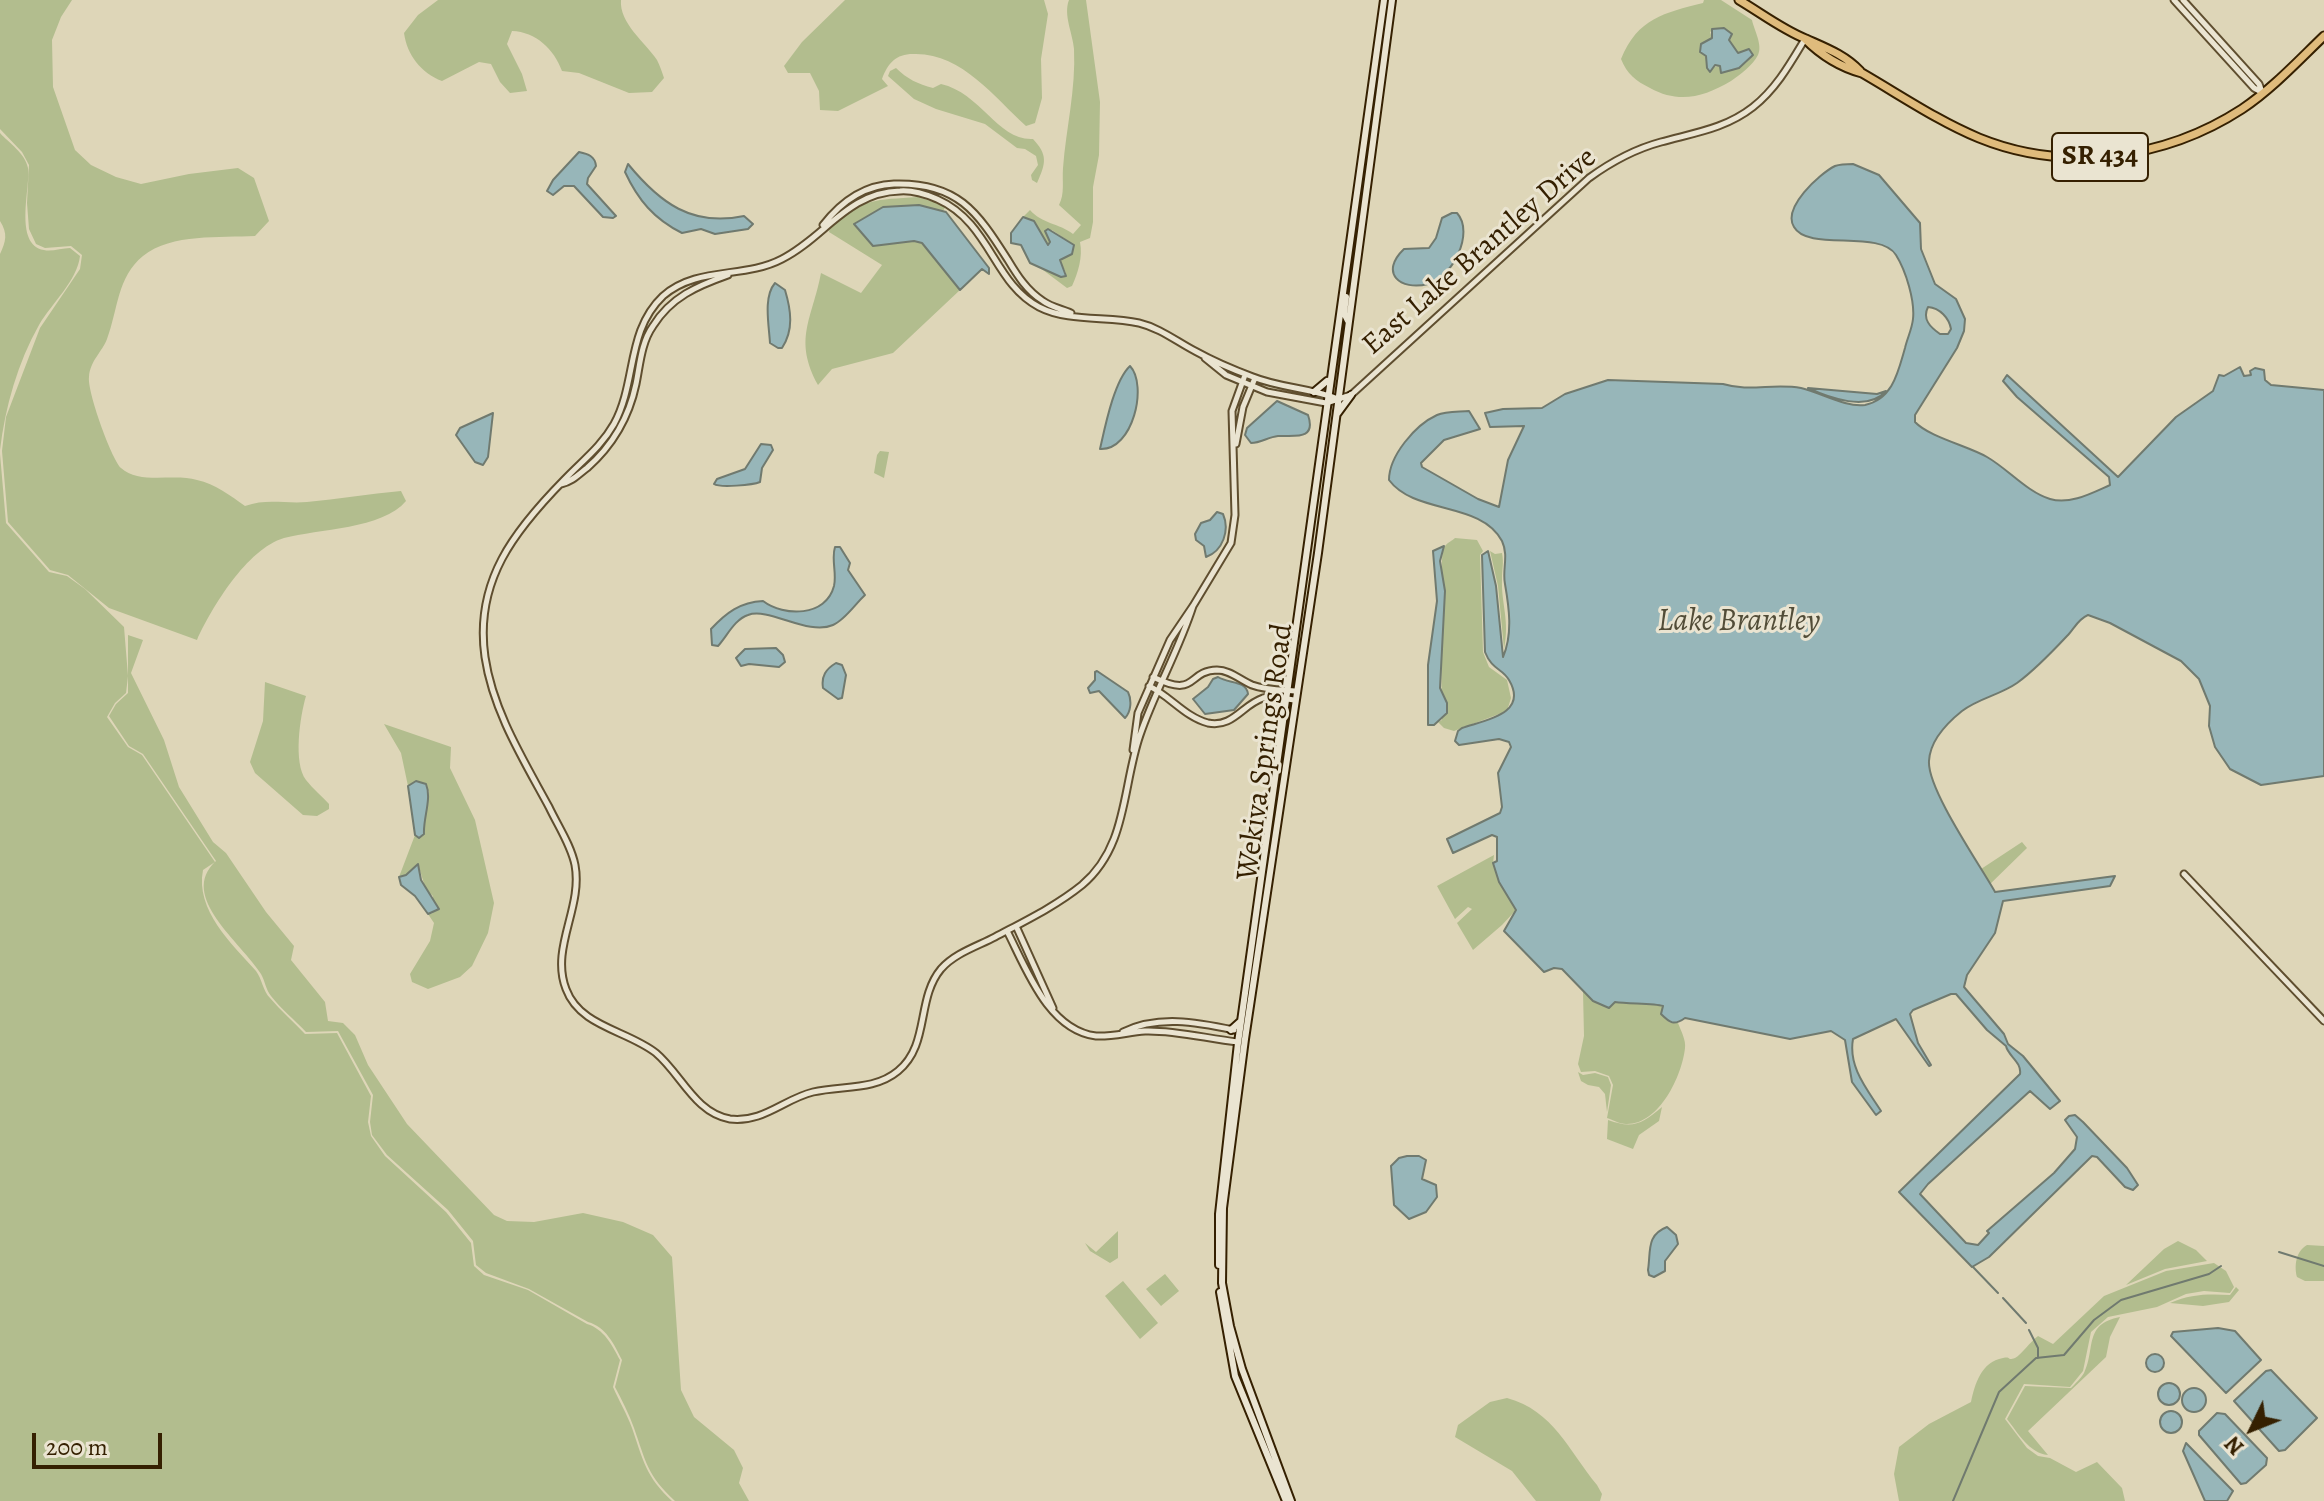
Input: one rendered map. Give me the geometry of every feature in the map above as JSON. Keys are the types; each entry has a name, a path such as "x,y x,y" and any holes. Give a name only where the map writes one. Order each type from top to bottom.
{"main road":[{"name":"Wekiva Springs Road","path":"1288,1501 1230,1326 1222,1283 1223,1208 1242,1041 1258,961 1286,690 1384,0"},
{"name":"Wekiva Springs Road","path":"1242,1041 1240,1032 1249,959 1262,904 1318,553 1392,0"},
{"name":"SR 434","path":"1743,1 1805,39 1841,55 1862,73 1944,121 1975,136 2018,150 2065,157 2123,155 2172,143 2223,120 2263,93 2324,36"},
{"path":"1345,273 1344,313 1349,321"},
{"path":"1314,392 1324,386 1329,378"},
{"path":"1335,418 1351,395"},
{"path":"1249,959 1258,961"},
{"path":"1231,1030 1241,1021"}],"street":[{"path":"2174,0 2254,88 2263,93"},
{"path":"2183,0 2259,84 2263,93"},
{"name":"East Lake Brantley Drive","path":"1338,399 1351,395 1589,178 1612,162 1646,146 1713,129 1741,116 1776,85 1805,39"},
{"path":"814,237 839,205 872,188 900,184 933,186 946,191 974,211 1020,279 1044,303 1076,315"},
{"path":"561,484 569,482 599,457 618,433 633,398 647,337 664,311 695,287 777,262 798,250 843,210 876,195 902,190 924,194 952,207 968,219 1010,281 1041,309 1064,316 1138,323 1245,375 1314,392 1327,399"},
{"path":"736,272 690,279 655,306 636,339 626,396 611,429 594,452 527,518 507,545 489,593 483,641 489,679 498,706 575,866 576,897 561,958 567,991 579,1011 645,1045 662,1058 697,1100 711,1112 727,1118 752,1118 807,1094 868,1085 893,1075 909,1060 919,1041 927,998 936,975 954,958 1074,891 1095,873 1106,858 1121,824 1138,713 1170,640 1231,543 1235,515 1232,411 1245,375"},
{"path":"1202,355 1226,375 1251,387 1338,399"},
{"path":"1234,457 1243,407 1255,378"},
{"path":"1132,760 1193,606"},
{"path":"1153,677 1175,687 1218,670 1262,688 1295,691"},
{"path":"1149,686 1193,717 1222,724 1260,699 1294,700"},
{"path":"2184,874 2324,1021"},
{"path":"1016,926 1055,1012"},
{"path":"1007,931 1041,996 1067,1025 1087,1034 1145,1031 1242,1041"},
{"path":"1118,1034 1148,1022 1190,1023 1240,1032"},
{"path":"1173,1034 1190,1023"}],"green space":[{"path":"0,0 72,0 52,40 53,87 75,150 91,165 141,184 238,168 254,178 269,221 255,236 197,238 168,243 143,256 128,274 119,294 107,339 89,377 100,424 121,468 137,476 188,478 204,482 245,506 261,502 307,502 401,491 406,501 396,510 366,523 284,538 270,544 232,581 197,640 109,608 68,575 50,570 8,522 2,451 6,417 40,328 80,269 82,255 71,246 45,248 36,244 29,229 29,165 22,152 0,129"},
{"path":"438,0 621,0 624,17 657,60 664,78 652,92 629,93 579,73 562,71 543,43 529,35 512,31 507,44 527,91 510,93 491,64 479,62 442,81 416,62 408,49 404,33 418,15"},
{"path":"845,0 1044,0 1048,14 1041,59 1042,98 1035,123 1026,126 976,78 946,60 930,55 913,54 897,58 882,79 888,86 838,111 820,110 819,91 810,73 788,73 784,66 802,42"},
{"path":"1069,0 1086,0 1100,102 1093,222 1090,238 1080,242 1078,270 1072,286 1067,288 1039,267 1061,277 1066,273 1060,260 1069,256 1074,245 1052,230 1045,231 1050,242 1048,245 1037,227 1023,217 1030,210 1073,234 1081,225 1059,205 1063,192 1064,153 1074,79 1074,49 1067,12"},
{"path":"1704,0 1721,0 1752,20 1759,51 1750,66 1721,87 1681,97 1661,93 1632,76 1621,59 1636,34 1664,14 1703,3","holes":["1716,28 1730,32 1729,40 1738,53 1750,50 1753,55 1730,71 1721,73 1720,66 1707,68 1706,56 1700,50 1703,43 1712,38 1710,32"]},
{"path":"896,68 922,85 933,88 941,84 955,89 1009,133 1033,139 1044,160 1037,183 1031,175 1038,165 1036,156 1017,148 985,124 914,99 888,76"},
{"path":"0,133 20,153 28,168 26,227 29,238 35,246 44,250 70,248 80,256 74,274 39,325 25,354 9,401 0,450 0,254 5,238 0,221"},
{"path":"918,197 946,206 943,211 897,207 876,212 854,224 898,243 922,243 960,290 893,353 832,369 818,385 807,355 806,342 821,273 861,293 882,265 829,232 830,225 871,202"},
{"path":"880,451 889,452 884,478 874,473"},
{"path":"0,454 6,523 49,572 67,576 85,589 124,627 128,676 126,693 115,703 107,717 128,747 142,755 215,862 203,870 202,885 210,912 218,925 256,971 268,995 305,1034 337,1033 371,1096 368,1122 371,1136 385,1156 446,1212 471,1243 474,1266 484,1275 528,1290 593,1326 607,1338 620,1360 613,1387 646,1468 672,1501 0,1501"},
{"path":"1455,538 1477,540 1483,551 1480,555 1483,652 1489,667 1507,680 1511,698 1507,711 1454,731 1438,722 1442,720 1443,552"},
{"path":"1490,551 1502,553 1503,557 1504,649 1498,586"},
{"path":"128,635 143,640 131,673 164,740 179,787 213,842 226,853 266,912 294,946 291,960 325,1002 328,1021 343,1023 355,1035 368,1065 407,1124 494,1215 507,1221 534,1222 583,1213 623,1222 653,1235 672,1257 681,1390 694,1417 734,1450 743,1468 739,1483 749,1501 675,1501 666,1492 648,1468 615,1387 622,1360 609,1337 594,1324 529,1289 486,1273 476,1265 473,1241 448,1210 387,1155 372,1135 373,1095 338,1031 306,1032 271,996 261,974 208,904 204,889 206,875 216,861 143,754 129,746 109,716 128,693"},
{"path":"265,682 306,696 300,727 300,763 306,780 329,804 329,809 317,816 303,815 255,773 250,762 263,721"},
{"path":"384,724 451,747 450,768 475,820 494,903 488,933 472,966 460,977 428,989 412,982 410,974 430,941 434,923 428,914 433,913 433,896 426,890 418,864 399,877 415,835 419,838 424,834 429,791 412,783 408,786 401,753"},
{"path":"2022,842 2027,848 1985,889 1975,873"},
{"path":"1494,855 1493,863 1499,882 1516,910 1473,950 1457,923 1472,909 1468,907 1455,919 1437,886"},
{"path":"1583,991 1593,1001 1661,1004 1664,1006 1661,1014 1670,1023 1678,1023 1685,1045 1674,1085 1658,1108 1638,1122 1624,1124 1607,1118 1613,1085 1609,1076 1595,1071 1581,1072 1578,1064 1584,1036"},
{"path":"1578,1072 1608,1077 1611,1085 1607,1112 1605,1094 1599,1087 1581,1081"},
{"path":"1662,1107 1659,1121 1639,1135 1633,1149 1607,1139 1608,1120 1637,1123"},
{"path":"1118,1231 1118,1258 1110,1263 1090,1251 1085,1243 1096,1252"},
{"path":"2178,1241 2196,1250 2207,1261 2165,1269 2126,1285 2164,1249"},
{"path":"2307,1245 2324,1246 2324,1281 2305,1281 2297,1277 2297,1259"},
{"path":"2214,1263 2226,1271 2234,1287 2230,1293 2204,1291 2186,1294 2157,1307 2108,1317 2091,1332 2083,1371 2070,1387 2024,1384 2005,1419 2027,1448 2038,1456 2050,1458 2076,1472 2097,1462 2122,1488 2125,1501 1899,1501 1894,1474 1899,1447 1929,1424 1971,1402 1977,1381 1989,1364 2003,1358 2015,1358 2038,1336 2053,1344 2104,1296 2166,1271"},
{"path":"1165,1274 1179,1291 1161,1306 1146,1289"},
{"path":"1123,1281 1158,1323 1140,1339 1105,1296"},
{"path":"2236,1287 2239,1290 2229,1302 2203,1306 2170,1303 2199,1295 2230,1295"},
{"path":"2120,1317 2110,1337 2106,1357 2028,1431 2048,1455 2035,1450 2024,1442 2007,1419 2025,1386 2071,1388 2084,1373 2100,1325"},
{"path":"1507,1398 1537,1412 1559,1433 1597,1485 1602,1494 1600,1501 1536,1501 1512,1471 1455,1437 1458,1425 1490,1402"}],"water":[{"path":"1724,28 1732,34 1729,40 1738,53 1749,49 1753,55 1739,68 1721,73 1720,66 1715,65 1710,72 1706,56 1700,52 1701,44 1712,38 1712,29"},
{"path":"579,152 594,160 596,166 587,184 616,216 613,218 603,217 574,186 564,186 553,195 547,191"},
{"path":"628,164 652,190 678,209 708,218 744,216 753,224 748,229 715,234 701,229 682,233 663,222 641,200 625,172"},
{"name":"Lake Brantley","path":"1853,164 1879,175 1920,223 1921,249 1935,284 1956,299 1965,319 1957,348 1915,415 1915,422 1929,432 1987,457 2042,496 2058,500 2081,497 2110,485 2109,477 2017,397 2003,381 2007,375 2118,477 2176,417 2213,391 2219,375 2224,376 2240,367 2244,376 2251,375 2250,371 2255,368 2264,370 2265,380 2271,385 2324,390 2324,776 2261,785 2230,769 2215,747 2209,726 2210,706 2199,679 2181,661 2110,623 2088,615 2024,678 1956,716 1932,746 1929,761 1936,789 1995,892 2115,876 2110,886 2003,901 1995,933 1967,975 1964,987 2004,1034 2008,1044 2023,1056 2060,1101 2050,1109 2030,1091 1920,1194 1966,1243 1978,1245 1989,1233 1987,1231 2054,1173 2075,1149 2077,1137 2065,1120 2075,1115 2127,1168 2138,1185 2133,1190 2125,1187 2097,1157 2092,1156 1989,1257 1972,1267 1899,1192 2020,1074 2019,1066 2006,1046 1987,1030 1956,994 1913,1010 1910,1014 1918,1043 1929,1066 1896,1019 1853,1039 1856,1068 1881,1111 1876,1115 1852,1082 1845,1040 1831,1031 1790,1039 1685,1018 1672,1022 1661,1014 1663,1006 1659,1005 1615,1002 1609,1008 1593,1001 1562,969 1544,972 1504,931 1516,910 1499,882 1493,863 1497,861 1497,837 1492,835 1453,853 1447,839 1500,813 1502,807 1498,773 1511,747 1509,742 1499,739 1459,745 1455,741 1462,728 1502,714 1513,701 1514,691 1509,680 1485,652 1482,555 1488,551 1496,586 1503,657 1508,639 1504,547 1492,528 1479,520 1415,499 1389,480 1398,452 1420,426 1441,414 1469,411 1480,429 1444,440 1421,463 1422,467 1478,499 1499,507 1508,460 1524,426 1490,427 1485,413 1503,409 1542,408 1565,394 1608,380 1801,388 1858,405 1882,397 1897,375 1913,319 1911,295 1900,262 1888,247 1875,243 1828,240 1802,234 1794,227 1792,219 1797,201 1820,176 1835,166","holes":["1928,307 1948,321 1951,329 1948,334 1940,334 1928,322 1926,311"]},
{"path":"919,205 946,212 989,268 989,274 982,269 960,290 922,243 914,241 873,246 854,224 883,207"},
{"path":"1457,213 1462,222 1462,243 1445,273 1428,284 1409,285 1396,278 1393,266 1404,249 1429,248 1436,238 1442,218"},
{"path":"1023,217 1034,221 1048,245 1050,242 1045,231 1048,229 1074,245 1072,254 1060,260 1066,276 1061,277 1030,263 1021,245 1011,243 1011,233"},
{"path":"775,283 785,290 790,312 790,327 782,348 770,343 768,303"},
{"path":"1130,366 1138,387 1129,429 1112,447 1100,449 1115,393"},
{"path":"1808,388 1877,394 1886,391 1869,401 1859,402 1837,399"},
{"path":"1277,401 1308,415 1309,429 1302,435 1278,436 1251,443 1245,435 1247,428"},
{"path":"493,413 488,457 483,465 475,462 456,435 460,428"},
{"path":"761,444 771,445 773,450 762,468 760,482 737,486 714,484 717,479 745,469"},
{"path":"1217,512 1223,514 1225,520 1224,539 1217,550 1206,557 1204,546 1196,540 1195,534 1201,523 1210,520"},
{"path":"1444,546 1440,561 1445,591 1440,688 1447,703 1447,713 1434,725 1428,725 1428,665 1437,601 1433,551"},
{"path":"835,547 840,547 850,563 848,570 865,595 842,619 833,625 812,627 767,615 748,615 735,624 718,646 712,645 711,629 740,606 763,601 782,610 803,611 822,604 834,586"},
{"path":"776,648 785,662 779,667 741,666 736,658 745,649"},
{"path":"836,663 842,665 846,675 842,698 838,699 823,688 825,673"},
{"path":"1097,671 1128,692 1130,706 1125,718 1099,691 1090,693 1088,688 1095,680"},
{"path":"1218,677 1241,684 1248,694 1234,710 1205,714 1193,699"},
{"path":"416,781 426,784 428,796 424,834 419,838 415,835 408,786"},
{"path":"418,864 421,880 439,909 428,914 415,896 401,885 399,877"},
{"path":"1419,1156 1426,1160 1422,1179 1436,1185 1437,1197 1426,1212 1409,1219 1394,1205 1391,1166 1399,1158"},
{"path":"1667,1227 1676,1235 1678,1244 1665,1261 1665,1271 1654,1277 1649,1275 1648,1270 1651,1244 1656,1234"},
{"path":"2218,1328 2235,1331 2261,1360 2226,1393 2171,1336 2173,1332"},
{"path":"2151,1354 2159,1354 2164,1363 2162,1370 2151,1372 2146,1367 2146,1359"},
{"path":"2271,1370 2317,1418 2285,1450 2279,1451 2234,1401 2266,1371"},
{"path":"2165,1383 2173,1383 2180,1394 2173,1405 2165,1405 2158,1398 2158,1390"},
{"path":"2194,1388 2202,1392 2206,1400 2202,1408 2194,1412 2186,1408 2182,1400 2186,1392"},
{"path":"2171,1411 2179,1414 2182,1422 2179,1430 2171,1433 2163,1430 2160,1422 2163,1414"},
{"path":"2217,1413 2225,1414 2267,1458 2266,1465 2246,1483 2241,1484 2199,1435 2199,1431"},
{"path":"2186,1443 2233,1491 2227,1501 2205,1501 2183,1451"}],"waterway":[{"path":"2279,1252 2324,1266"},
{"path":"1953,1501 1999,1392 2036,1358 2064,1355 2094,1320 2121,1300 2209,1274 2221,1266"},
{"path":"1973,1267 1998,1293"},
{"path":"2003,1298 2026,1323"},
{"path":"2029,1330 2038,1348 2038,1358"}]}
